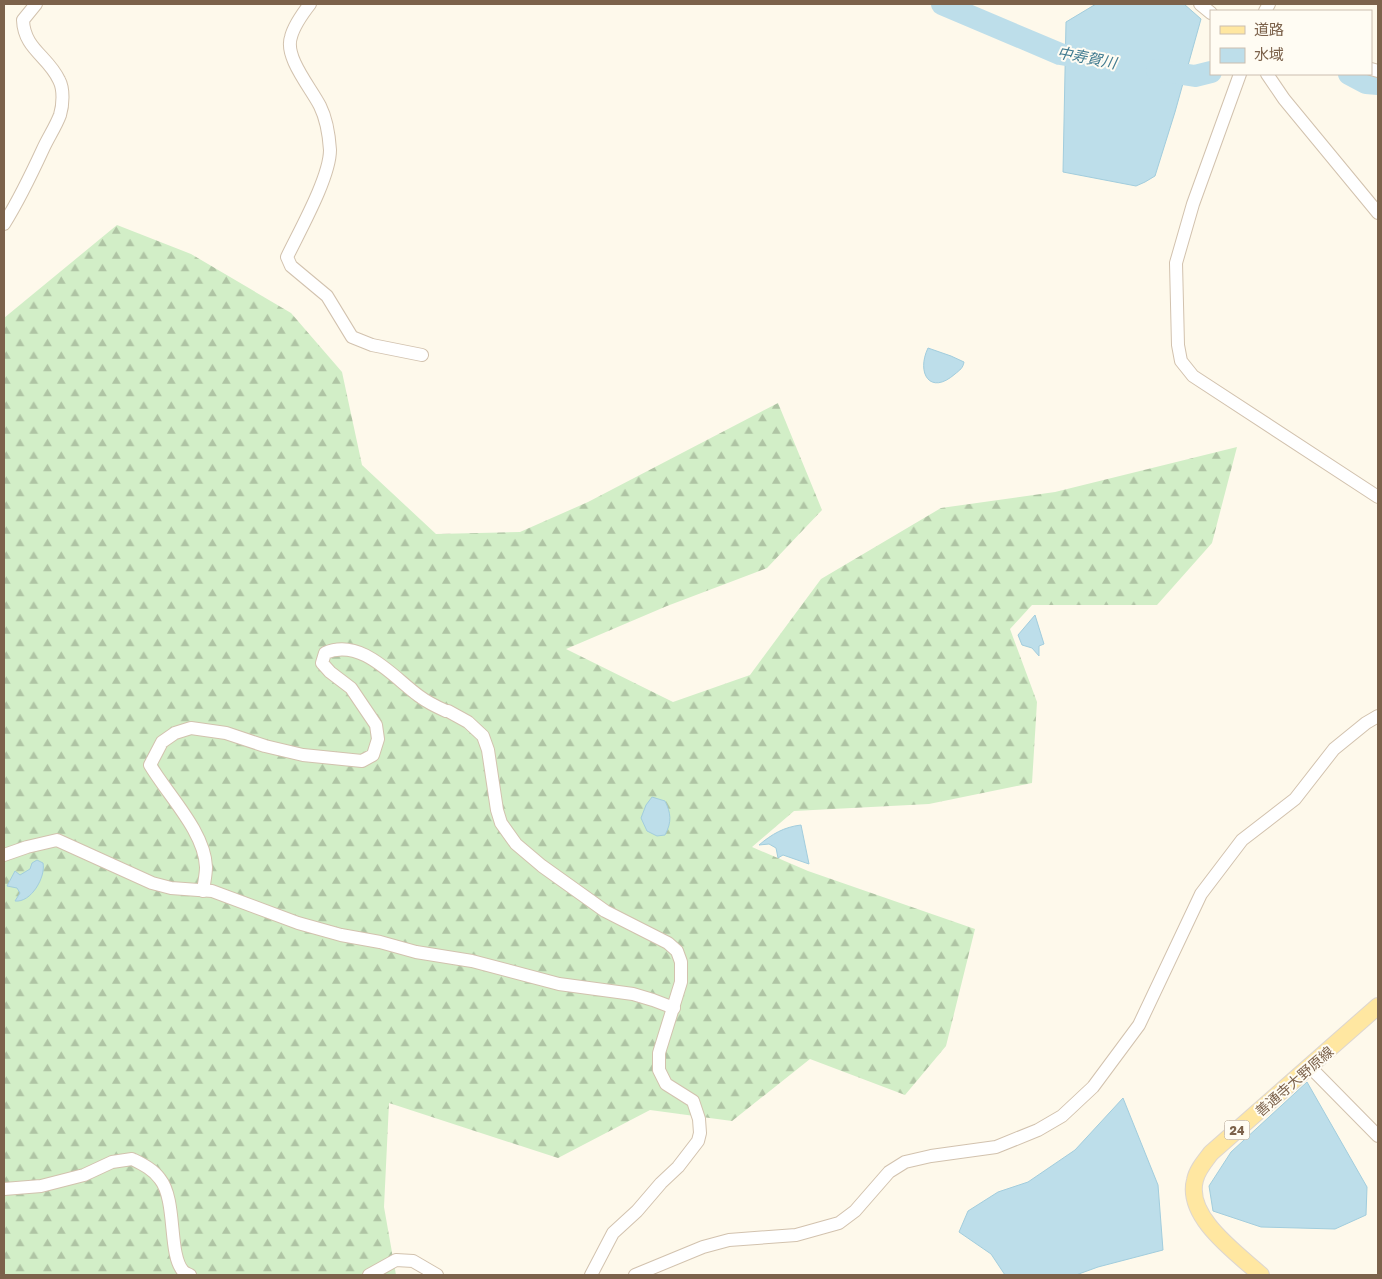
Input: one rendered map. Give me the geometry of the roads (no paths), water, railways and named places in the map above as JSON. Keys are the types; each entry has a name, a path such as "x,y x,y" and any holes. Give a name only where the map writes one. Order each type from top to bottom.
{"main road":[{"name":"善通寺大野原線","path":"1261,1275 1213,1230 1199,1212 1195,1194 1195,1180 1211,1153 1378,1006"}],"street":[{"path":"4,224 17,204 60,114 62,95 60,82 51,67 29,44 24,30 23,20 36,4"},
{"path":"310,4 290,37 290,50 320,107 327,126 330,152 327,171 287,257 291,266 327,296 352,337 372,345 422,355"},
{"path":"1200,4 1210,12"},
{"path":"1240,75 1193,204 1176,263 1178,345 1181,362 1193,376 1378,497"},
{"path":"1268,75 1284,98 1378,214"},
{"path":"203,891 206,867 202,849 186,815 150,765 162,742 176,733 191,728 226,733 265,746 303,754 362,761 373,755 378,739 376,725 351,688 330,672 322,663 325,653 335,649 350,649 379,662 421,698 468,722 483,736 488,750 497,810 501,823 516,844 605,911 668,943 677,951 681,962 681,982 659,1053 659,1070 666,1084 693,1101 699,1119 700,1133 698,1141 678,1167 661,1183 637,1211 613,1233 590,1275"},
{"path":"635,1275 703,1247 729,1240 796,1235 839,1223 855,1211 889,1172 905,1162 996,1146 1038,1130 1062,1116 1093,1087 1139,1025 1202,894 1242,840 1295,799 1334,749 1366,722 1378,716"},
{"path":"4,856 27,847 57,840 152,883 171,888 212,891 298,923 341,935 380,942 416,952 472,962 559,984 633,994 674,1008"},
{"path":"1310,1067 1378,1136"},
{"path":"4,1189 41,1186 84,1175 112,1162 132,1158 154,1172 162,1180 169,1200 176,1256 183,1271 190,1275"},
{"path":"369,1275 396,1260 413,1261 437,1275"}],"water":[{"path":"1096,4 1184,4 1201,19 1155,176 1136,186 1063,172 1066,22"},
{"path":"928,348 964,362 963,366 946,380 939,383 932,382 925,373 924,366"},
{"path":"1035,615 1044,644 1039,646 1039,656 1032,648 1022,645 1018,635"},
{"path":"652,797 665,801 669,810 670,822 665,835 657,836 647,831 641,818 646,805"},
{"path":"801,825 809,864 783,855 778,858 776,848 769,844 759,845 789,827"},
{"path":"37,860 43,863 40,882 27,898 15,901 20,893 17,888 7,886 15,871 20,875 30,869 32,863"},
{"path":"1307,1082 1367,1187 1366,1215 1335,1229 1261,1227 1213,1211 1209,1186 1231,1152"},
{"path":"1123,1098 1158,1185 1163,1250 1098,1267 1076,1275 1005,1275 991,1254 959,1232 968,1211 998,1192 1028,1182 1075,1150"}],"waterway":[{"name":"中寿賀川","path":"942,4 1060,54 1096,60"},
{"name":"中寿賀川","path":"1157,70 1195,76 1210,72"},
{"name":"中寿賀川","path":"1351,75 1366,83 1378,84"}]}
